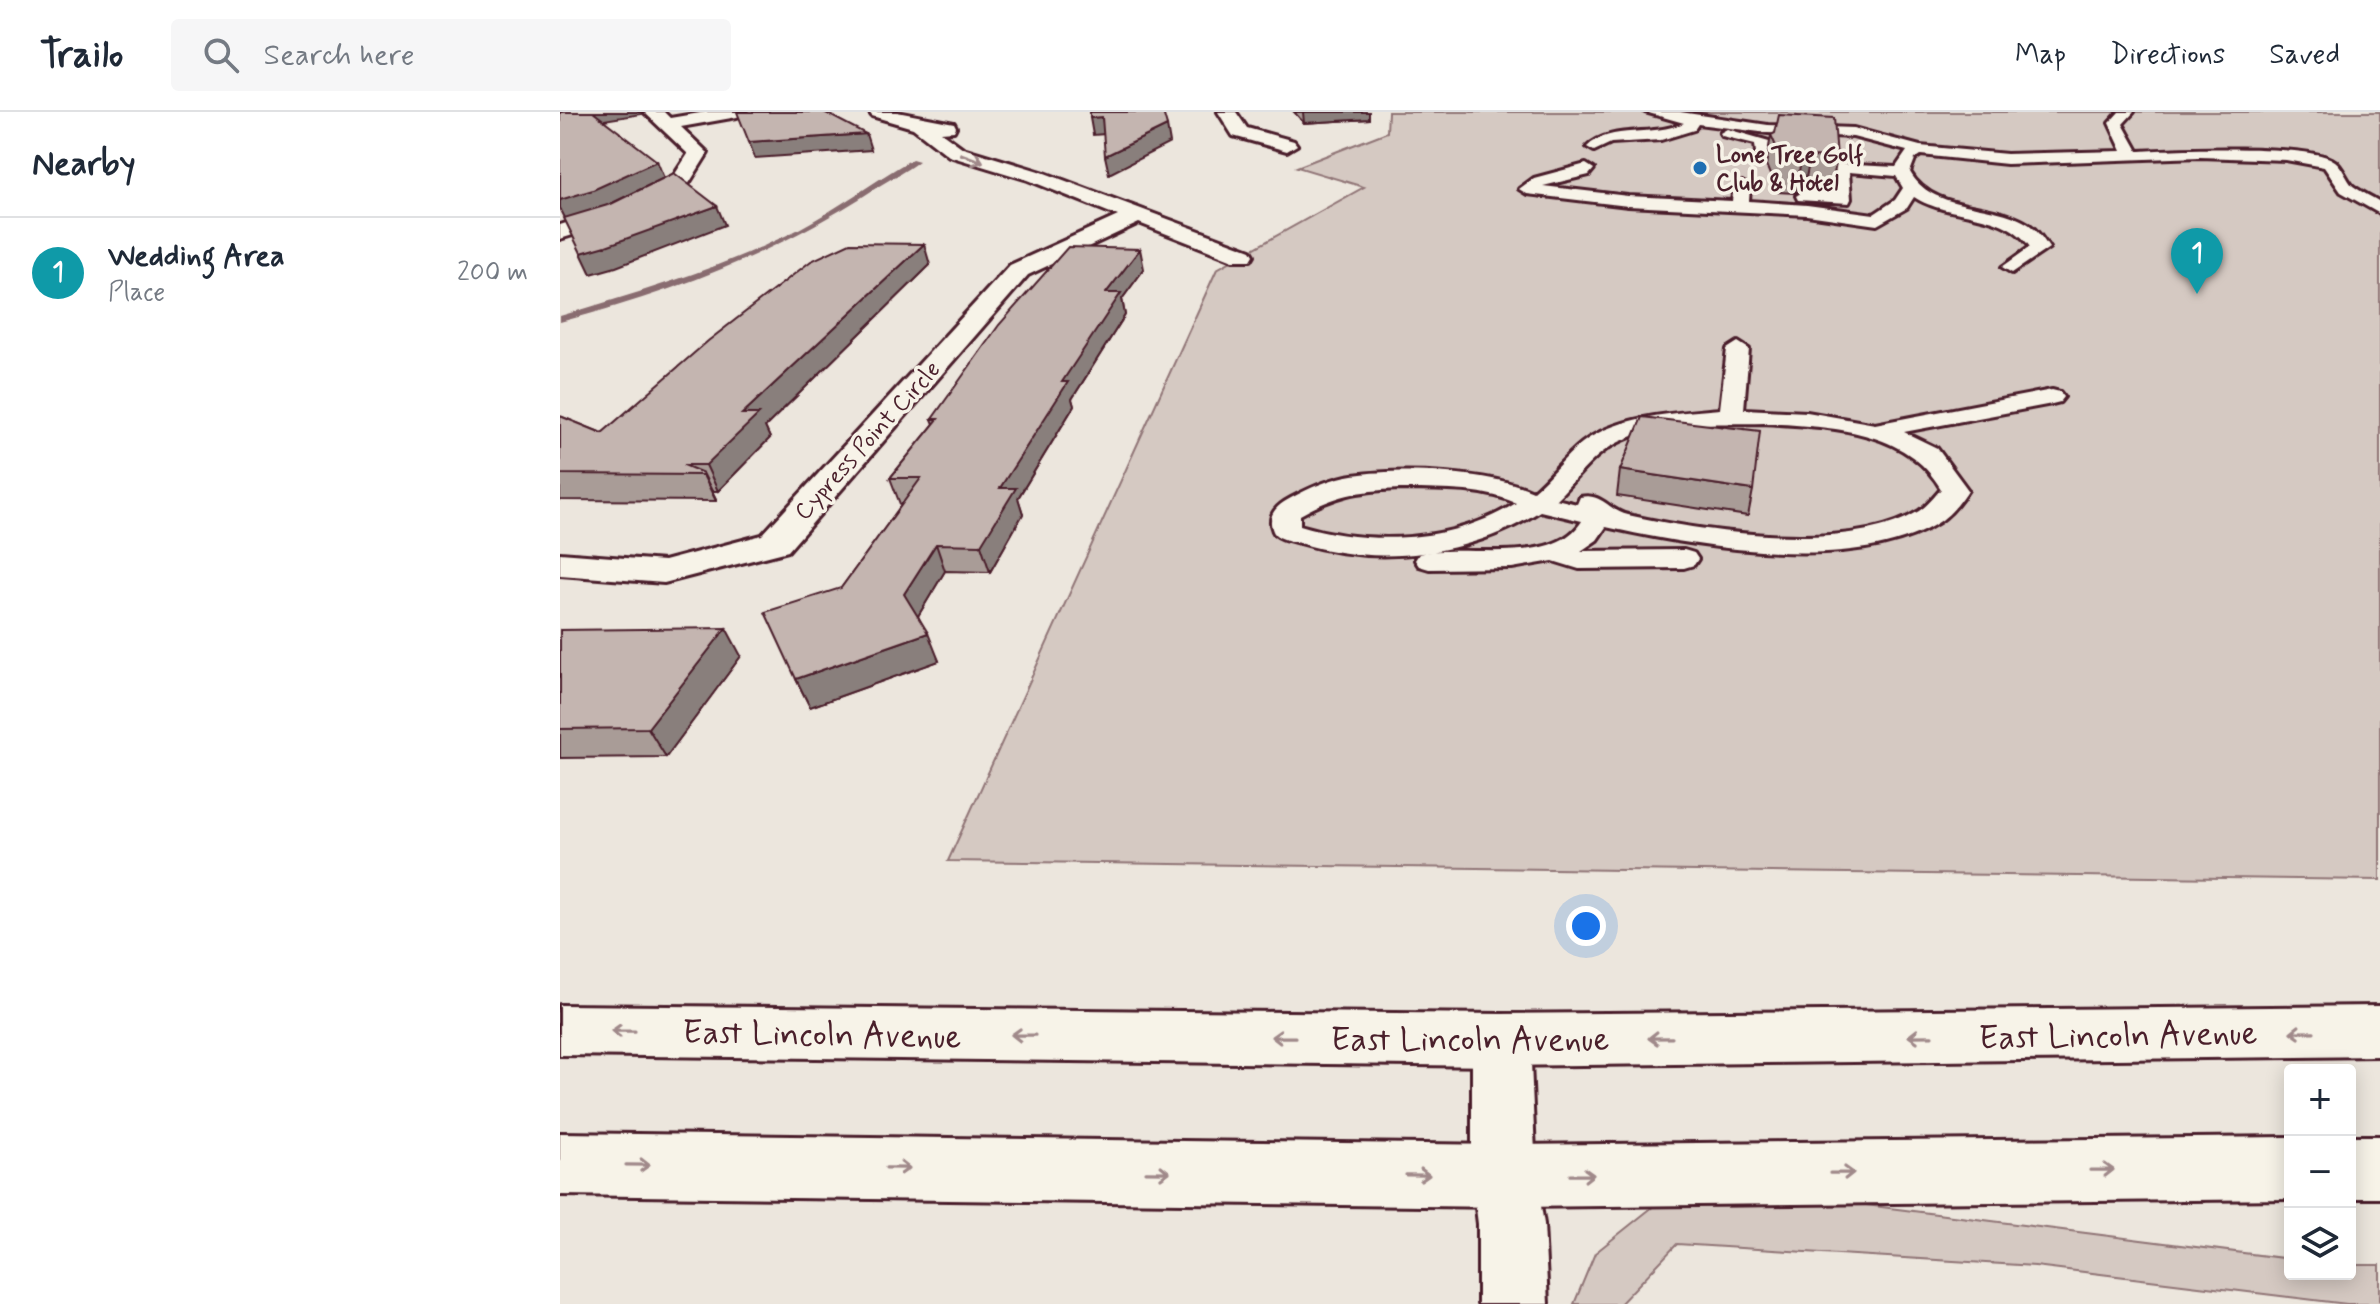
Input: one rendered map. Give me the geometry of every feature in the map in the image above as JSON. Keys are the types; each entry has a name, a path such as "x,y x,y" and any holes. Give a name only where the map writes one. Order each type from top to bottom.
{"street":[{"path":"660,118 737,112"},
{"path":"878,112 919,124 970,132"},
{"path":"1227,112 1240,132 1287,145"},
{"path":"560,232 611,216 681,181 698,153 660,118"},
{"path":"919,124 956,152 1035,176 1242,255"},
{"path":"1012,148 1030,160 1035,176"},
{"name":"Cypress Point Circle","path":"560,564 664,572 775,543 1019,270 1137,216"},
{"name":"East Lincoln Avenue","path":"560,1030 1501,1040 2380,1031"},
{"path":"1501,1040 1504,1176 1511,1224 1513,1304"},
{"path":"560,1164 1504,1176 2284,1168"},
{"path":"2356,1167 2380,1167"}],"lane":[{"path":"1652,112 1747,136 1764,144 1762,159"},
{"path":"2124,156 2132,153 2116,123 2127,112"},
{"path":"1832,127 1859,116"},
{"path":"1679,119 1745,127 1832,127 1918,150 2007,159 2200,152 2286,155 2330,164 2347,189 2380,209"},
{"path":"1594,147 1608,139 1661,136 1679,119"},
{"path":"1747,136 1863,134"},
{"path":"1902,172 1908,157 1918,150"},
{"path":"1586,169 1574,175 1545,178 1527,189 1616,201 1741,195 1843,199 1841,167 1902,172"},
{"path":"1902,172 1912,188 1950,208 2006,220 2034,235 2040,248 2012,267"},
{"path":"1741,195 1877,220 1901,204 1912,188"},
{"path":"1731,416 1738,349"},
{"path":"1876,431 2052,397"},
{"path":"1876,431 1819,422 1731,416 1660,422 1611,436 1583,453 1569,473 1536,502 1500,524 1466,537 1402,544 1327,542 1286,530 1286,512 1320,493 1353,483 1468,483 1504,488 1536,502 1712,541 1791,544 1858,540 1899,530 1932,515 1955,490 1941,467 1917,446 1876,431"},
{"path":"1405,560 1511,559 1555,552 1588,534 1600,513 1578,491 1569,473"},
{"path":"1555,552 1579,560 1684,559"}],"shaded area":[{"path":"1388,112 2380,112 2380,880 948,861 1217,269 1364,187 1297,167 1387,132"},
{"path":"1659,1202 1850,1203 2284,1258 2284,1280 2356,1280 2356,1265 2380,1265 2380,1304 2347,1304 2035,1266 1677,1244 1620,1304 1574,1304 1595,1253"}],"building":[{"path":"560,112 593,112 657,161 593,190 560,200"},
{"path":"737,112 824,112 866,134 749,142"},
{"path":"1090,112 1163,112 1167,126 1105,156 1102,117 1090,118"},
{"path":"1779,115 1834,118 1837,158 1782,160 1771,135 1775,133"},
{"path":"674,173 717,206 581,253 564,218 611,204"},
{"path":"850,243 924,244 742,414 759,414 706,465 684,465 703,475 560,474 560,416 602,433 708,341 811,261"},
{"path":"1068,247 1140,249 1106,293 1121,293 1062,382 1068,382 1000,488 1016,488 981,545 936,544 904,594 928,633 796,679 765,612 841,588 921,478 890,478 938,419 932,419 999,325"},
{"path":"1642,417 1760,431 1753,490 1620,470"},
{"path":"726,628 648,728 560,729 560,630"}],"waterway":[{"path":"1002,115 1010,112"},
{"path":"560,319 682,281 772,245 815,223 915,161"}],"place":[{"name":"Lone Tree Golf Club & Hotel","path":"1700,168"},
{"name":"Wedding Area","path":"2197,294"}]}
